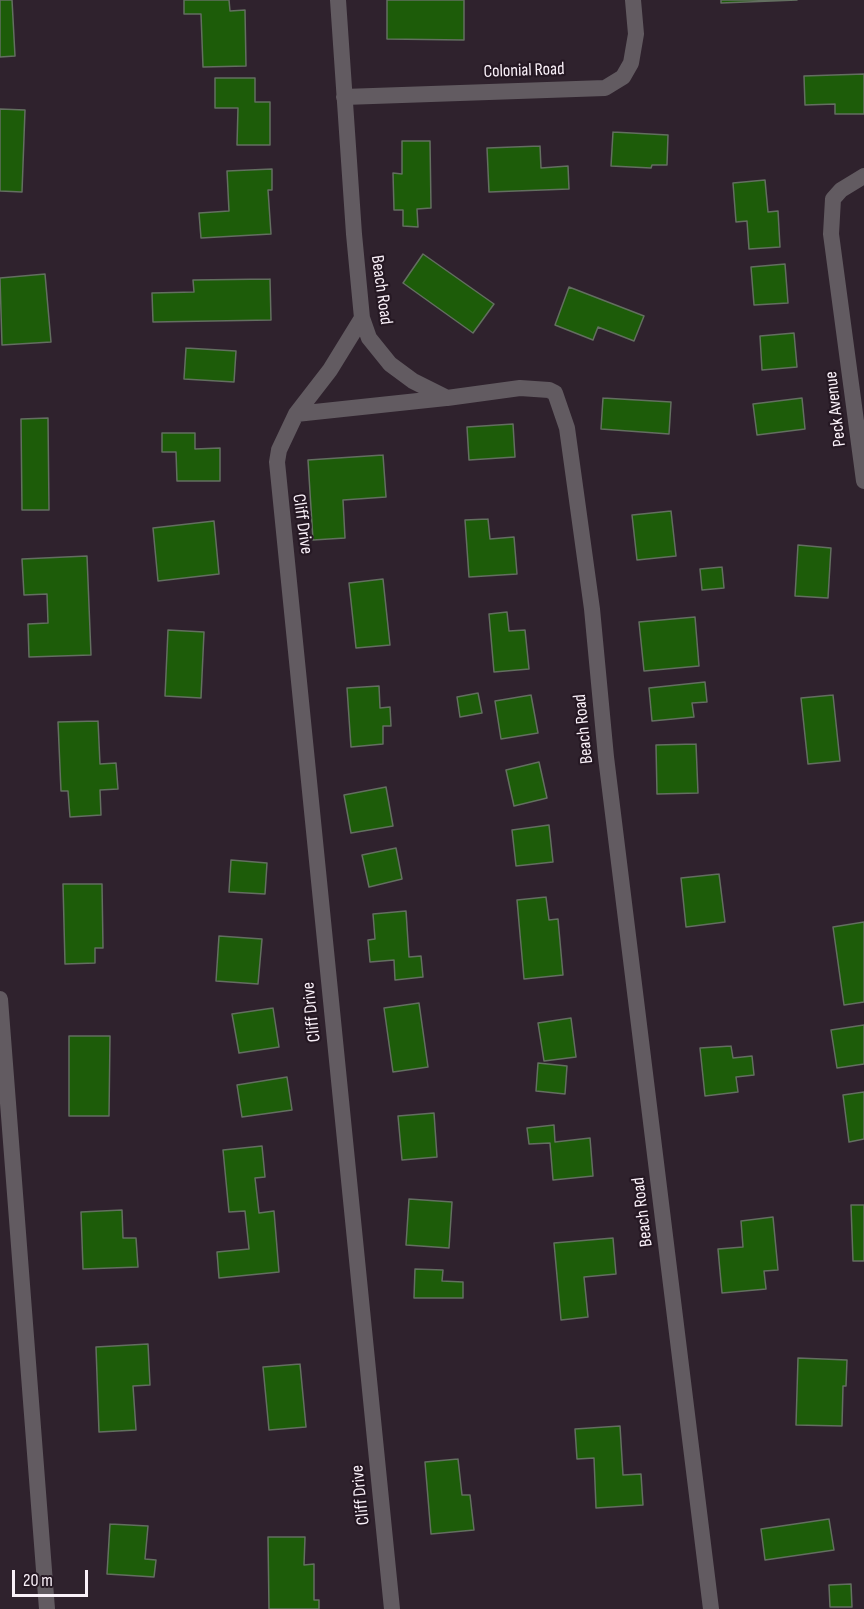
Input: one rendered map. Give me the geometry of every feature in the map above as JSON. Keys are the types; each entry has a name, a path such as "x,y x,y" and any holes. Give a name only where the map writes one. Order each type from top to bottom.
{"street":[{"name":"Beach Road","path":"338,0 362,318 369,338 390,364 413,381 447,398 520,388 549,390 555,393 567,428 592,609 606,757 711,1609"},
{"name":"Colonial Road","path":"344,97 605,88 623,77 631,63 636,34 633,0"},
{"name":"Peck Avenue","path":"864,176 839,192 833,200 831,234 864,481"},
{"name":"Cliff Drive","path":"362,318 330,370 296,414 279,450 277,489 285,534 392,1609"},
{"path":"296,414 447,398"},
{"path":"0,999 47,1609"}],"building":[{"path":"0,0 12,0 15,56 0,57"},
{"path":"184,0 229,0 230,11 245,10 246,66 203,67 201,14 184,14"},
{"path":"387,0 464,0 464,40 387,39"},
{"path":"721,0 797,0 721,3"},
{"path":"864,74 864,114 835,114 835,104 805,105 804,76"},
{"path":"215,78 255,78 255,102 270,102 270,145 237,145 238,108 215,108"},
{"path":"0,109 25,110 22,192 0,191"},
{"path":"613,132 668,135 667,165 652,165 651,168 611,166"},
{"path":"402,141 430,141 431,208 417,209 418,227 403,226 403,210 394,210 393,173 402,174"},
{"path":"540,146 541,168 568,166 569,189 489,192 487,148"},
{"path":"272,169 272,190 268,190 271,234 201,238 199,213 229,211 227,171"},
{"path":"765,180 768,212 778,211 780,247 749,249 747,221 736,222 733,183"},
{"path":"423,254 494,304 473,333 403,283"},
{"path":"785,264 788,303 754,305 751,267"},
{"path":"45,274 51,342 2,345 0,278"},
{"path":"270,279 271,320 153,322 152,293 194,292 193,280"},
{"path":"569,287 644,316 634,341 598,327 593,340 555,325"},
{"path":"794,333 797,367 762,370 760,336"},
{"path":"186,348 236,351 234,382 184,379"},
{"path":"603,398 671,402 669,434 601,429"},
{"path":"802,398 805,429 757,435 753,404"},
{"path":"48,418 49,510 22,510 21,419"},
{"path":"513,424 515,457 469,460 467,427"},
{"path":"162,433 195,433 195,449 220,448 220,481 177,481 176,452 162,452"},
{"path":"383,455 386,497 343,500 345,538 313,540 308,460"},
{"path":"671,511 676,556 637,560 632,515"},
{"path":"488,519 490,539 514,537 517,574 469,577 465,520"},
{"path":"214,521 219,574 158,581 153,528"},
{"path":"798,545 831,548 828,598 795,596"},
{"path":"87,556 91,655 29,657 28,624 48,623 47,594 24,595 22,559"},
{"path":"722,567 724,588 702,590 700,569"},
{"path":"383,579 390,645 356,648 349,583"},
{"path":"507,612 509,631 525,630 529,669 494,672 489,614"},
{"path":"695,617 699,666 644,671 639,622"},
{"path":"168,630 204,632 201,698 165,696"},
{"path":"705,682 707,702 692,703 694,717 652,721 649,688"},
{"path":"379,686 380,708 390,707 391,726 383,726 383,744 351,747 347,688"},
{"path":"478,693 482,713 460,717 457,697"},
{"path":"531,695 538,733 501,739 495,701"},
{"path":"833,695 840,761 808,764 801,698"},
{"path":"98,721 100,764 116,763 118,789 100,790 101,815 70,817 68,791 61,791 58,722"},
{"path":"696,744 698,793 657,794 656,745"},
{"path":"539,762 547,798 514,806 506,770"},
{"path":"386,787 393,826 351,833 344,795"},
{"path":"549,825 553,862 516,866 512,830"},
{"path":"396,848 402,879 369,887 362,855"},
{"path":"231,860 267,863 265,894 229,892"},
{"path":"719,874 725,922 686,927 681,878"},
{"path":"63,884 102,884 103,948 95,948 95,963 65,964"},
{"path":"546,897 549,920 558,919 563,975 524,979 517,900"},
{"path":"406,911 409,957 421,956 423,977 395,980 394,960 370,962 368,940 375,939 373,914"},
{"path":"864,922 864,1002 844,1005 833,927"},
{"path":"219,936 262,939 258,984 216,981"},
{"path":"419,1003 428,1067 393,1072 384,1008"},
{"path":"273,1008 279,1047 239,1053 232,1014"},
{"path":"571,1018 576,1057 544,1061 538,1023"},
{"path":"864,1025 864,1064 837,1068 831,1030"},
{"path":"69,1036 110,1036 109,1116 69,1116"},
{"path":"731,1046 733,1058 752,1056 754,1075 736,1077 738,1092 705,1096 700,1048"},
{"path":"538,1063 567,1066 565,1094 536,1091"},
{"path":"287,1077 292,1110 242,1117 237,1085"},
{"path":"864,1092 864,1139 849,1142 843,1095"},
{"path":"434,1113 437,1157 402,1160 398,1116"},
{"path":"554,1125 555,1142 590,1138 593,1176 553,1180 550,1143 529,1144 527,1128"},
{"path":"262,1146 265,1177 255,1178 259,1213 274,1211 279,1272 219,1278 217,1252 249,1249 245,1211 229,1212 223,1150"},
{"path":"409,1199 452,1202 449,1248 406,1245"},
{"path":"851,1205 864,1205 864,1261 853,1261"},
{"path":"122,1210 123,1238 136,1238 138,1267 83,1269 81,1212"},
{"path":"773,1217 778,1270 764,1271 766,1289 722,1293 718,1249 743,1247 741,1221"},
{"path":"613,1238 616,1274 584,1277 588,1317 561,1320 554,1243"},
{"path":"415,1269 443,1270 442,1281 463,1282 463,1298 414,1298"},
{"path":"148,1344 150,1385 133,1386 136,1430 99,1432 96,1347"},
{"path":"798,1358 847,1360 846,1386 843,1386 842,1426 796,1425"},
{"path":"300,1364 306,1427 269,1430 263,1367"},
{"path":"620,1426 623,1475 641,1474 643,1505 596,1508 594,1458 577,1459 575,1429"},
{"path":"458,1459 462,1495 470,1495 474,1530 431,1534 425,1462"},
{"path":"829,1519 834,1550 765,1560 761,1529"},
{"path":"110,1524 148,1526 145,1559 156,1560 154,1577 107,1574"},
{"path":"268,1537 305,1537 304,1565 314,1564 314,1600 319,1600 319,1609 269,1609"},
{"path":"851,1584 852,1607 830,1607 829,1585"}]}
